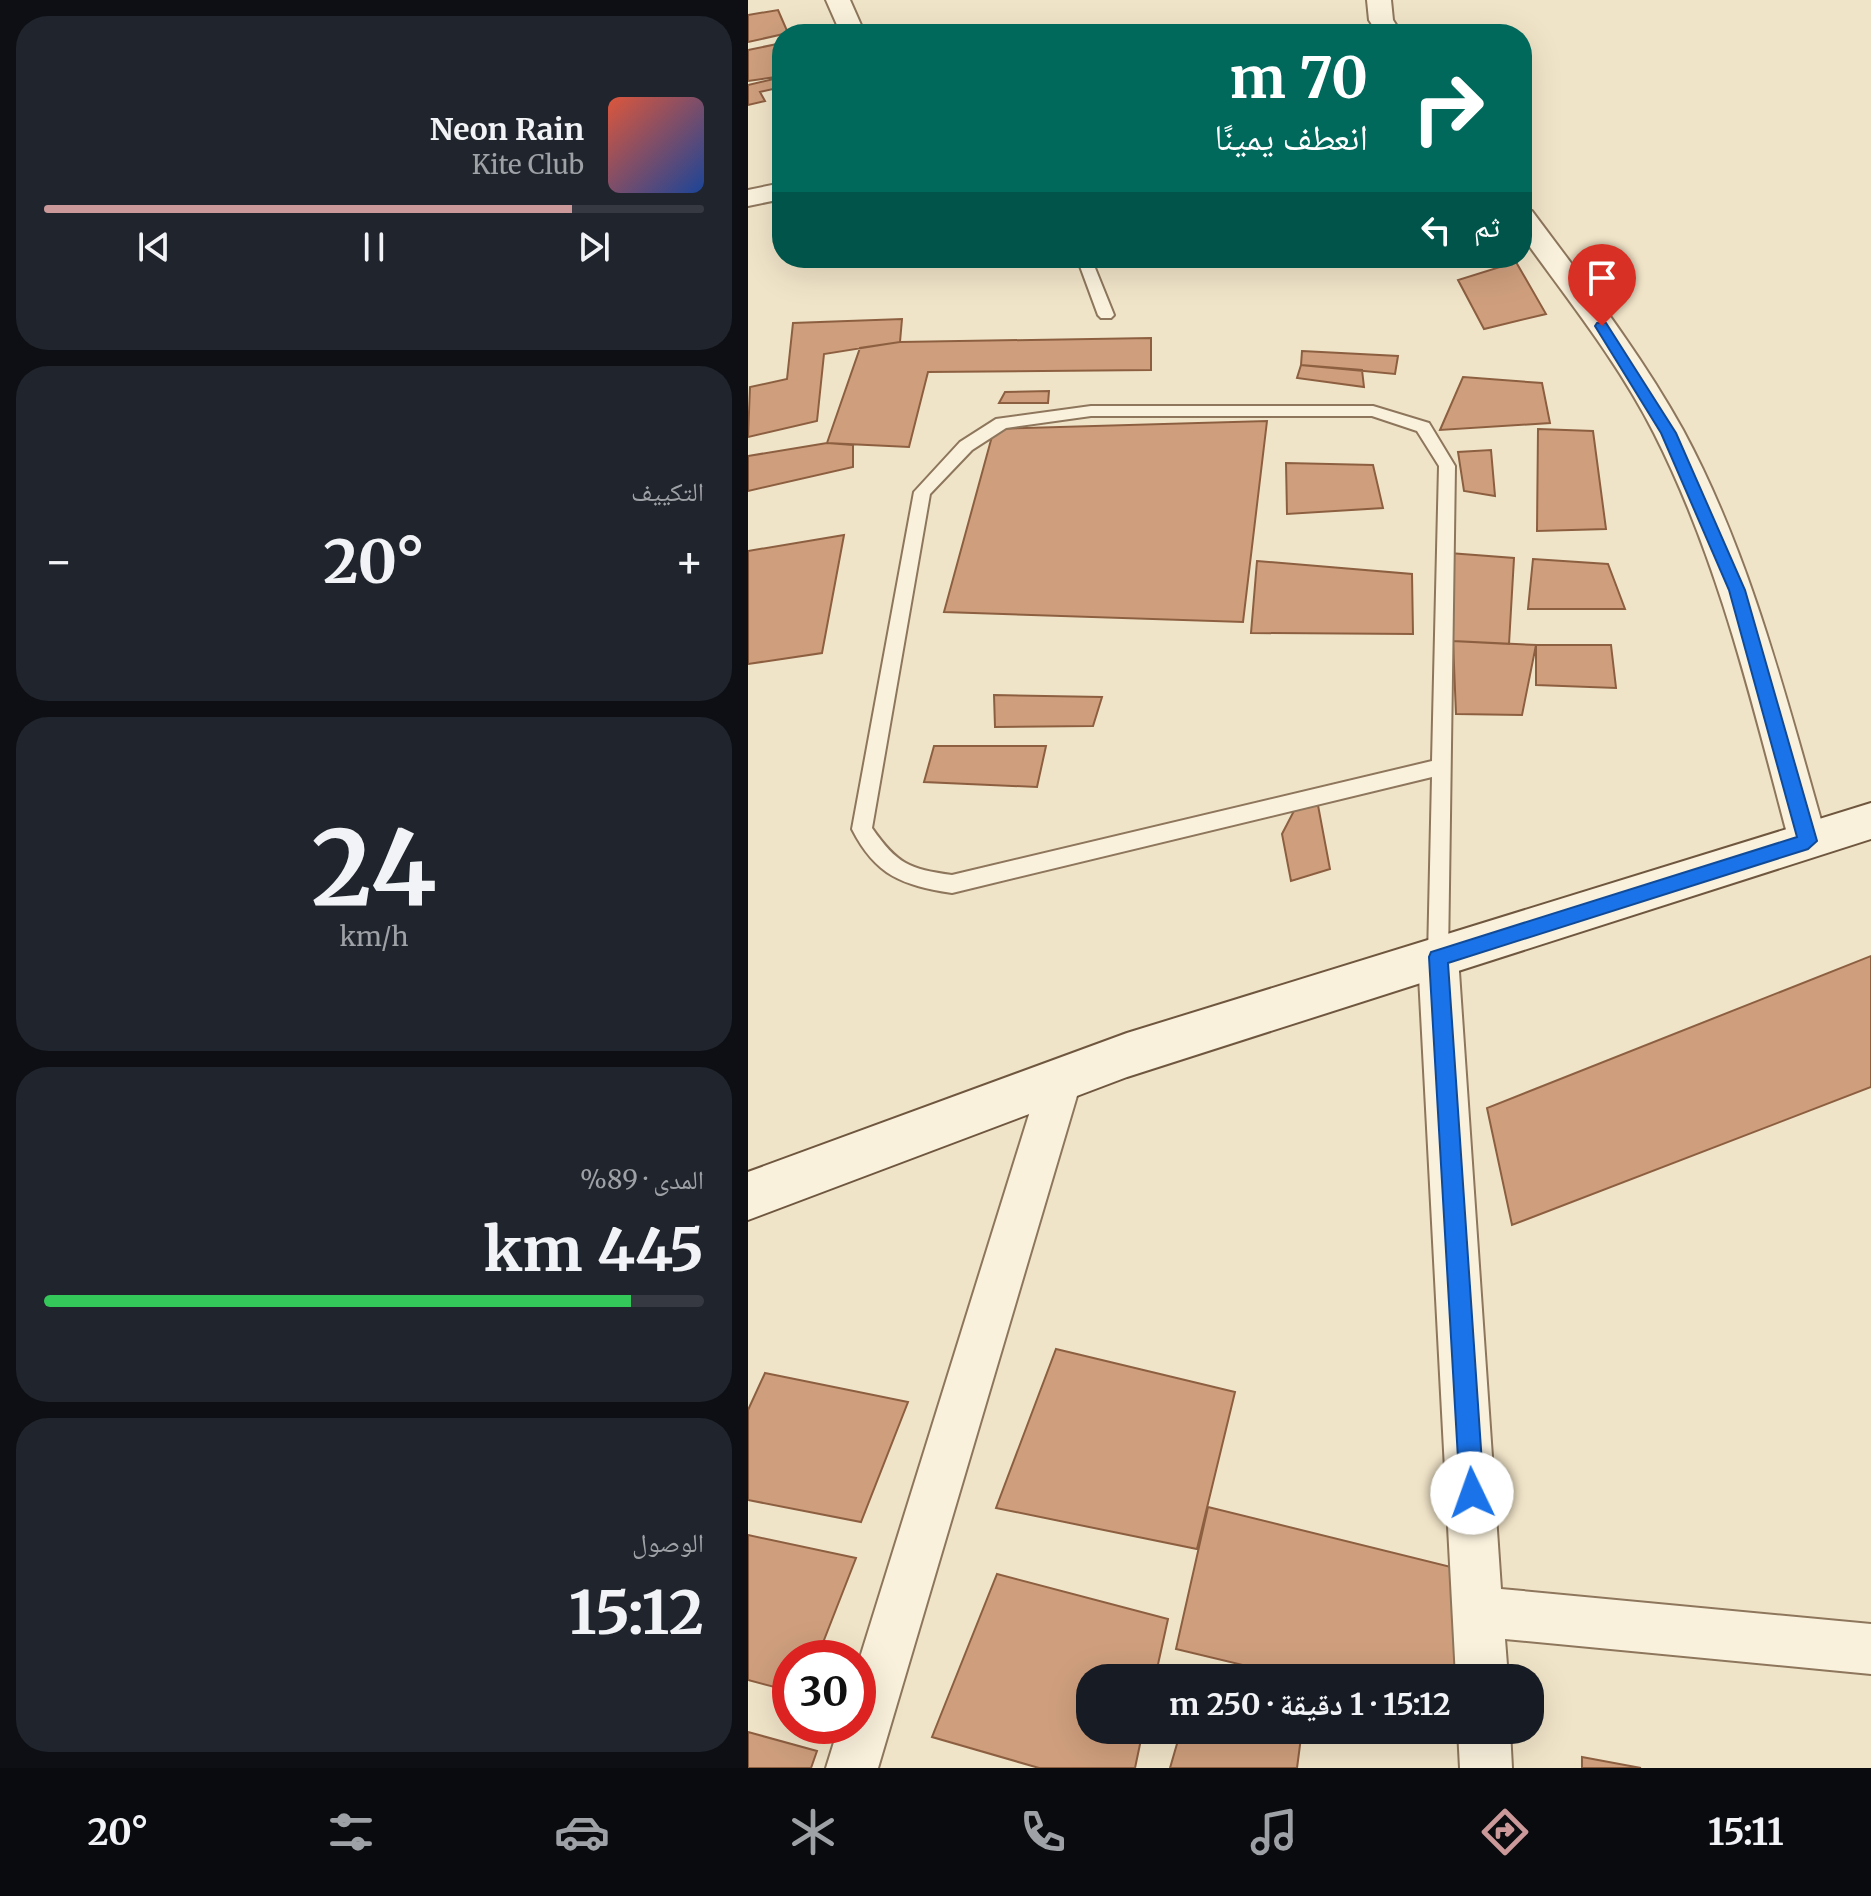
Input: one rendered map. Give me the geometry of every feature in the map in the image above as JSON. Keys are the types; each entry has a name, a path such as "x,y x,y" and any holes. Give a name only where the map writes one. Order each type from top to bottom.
{"street":[{"path":"838,0 849,24"},
{"path":"1379,0 1384,24"},
{"path":"748,198 772,193"},
{"path":"1532,231 1617,348 1669,433 1737,590 1808,841"},
{"path":"748,1196 1142,1050 1871,821"},
{"path":"1438,957 1481,1664"},
{"path":"852,1768 1061,1079"},
{"path":"1479,1612 1871,1649"},
{"path":"1485,1744 1486,1768"}],"lane":[{"path":"1088,268 1106,315"},
{"path":"1438,957 1447,466 1423,427 1373,411 1091,411 1002,423 966,446 922,492 862,829 885,864 903,877 952,884 1440,767"}],"building":[{"path":"778,10 784,24 772,24 772,37 748,42 748,15"},
{"path":"772,45 772,77 748,81 748,50"},
{"path":"772,79 772,89 760,92 765,101 748,105 748,85"},
{"path":"1497,268 1519,268 1546,314 1484,329 1458,280"},
{"path":"902,319 900,342 824,354 817,421 748,437 750,387 787,379 793,323"},
{"path":"1151,338 1151,370 928,372 909,447 827,443 860,348 900,342"},
{"path":"1302,351 1398,356 1395,374 1301,365"},
{"path":"1301,365 1362,370 1364,387 1297,378"},
{"path":"1463,377 1542,383 1550,423 1440,430"},
{"path":"1049,391 1048,403 999,403 1005,392"},
{"path":"1267,421 1243,622 944,612 994,429"},
{"path":"1538,429 1593,431 1606,529 1537,531"},
{"path":"827,443 853,445 853,467 748,491 748,456"},
{"path":"1491,450 1495,496 1464,491 1458,452"},
{"path":"1286,463 1373,465 1383,508 1287,514"},
{"path":"844,535 822,653 748,664 748,551"},
{"path":"1449,553 1514,558 1509,644 1453,641"},
{"path":"1533,559 1608,564 1625,609 1528,609"},
{"path":"1257,561 1412,574 1413,634 1251,633"},
{"path":"1453,641 1536,645 1522,715 1456,714"},
{"path":"1536,645 1611,645 1616,688 1536,685"},
{"path":"994,695 1102,697 1093,726 995,727"},
{"path":"934,746 1046,746 1037,787 924,782"},
{"path":"1317,800 1330,869 1291,881 1282,834 1297,805"},
{"path":"1871,956 1871,1087 1512,1225 1487,1108"},
{"path":"1056,1349 1235,1392 1197,1549 996,1508"},
{"path":"765,1373 908,1402 861,1522 748,1500 748,1410"},
{"path":"1208,1507 1451,1567 1461,1664 1239,1664 1176,1649"},
{"path":"748,1535 856,1558 824,1640 772,1640 772,1686 748,1680"},
{"path":"997,1574 1168,1619 1158,1664 1076,1664 1076,1744 1140,1744 1135,1768 1039,1768 932,1737"},
{"path":"748,1732 772,1739 772,1744 792,1744 817,1751 811,1768 748,1768"},
{"path":"1177,1744 1300,1744 1297,1768 1170,1768"},
{"path":"1582,1757 1641,1768 1582,1768"}],"route":[{"path":"1472,1493 1438,957 1808,841 1737,590 1669,433 1602,326"}]}
